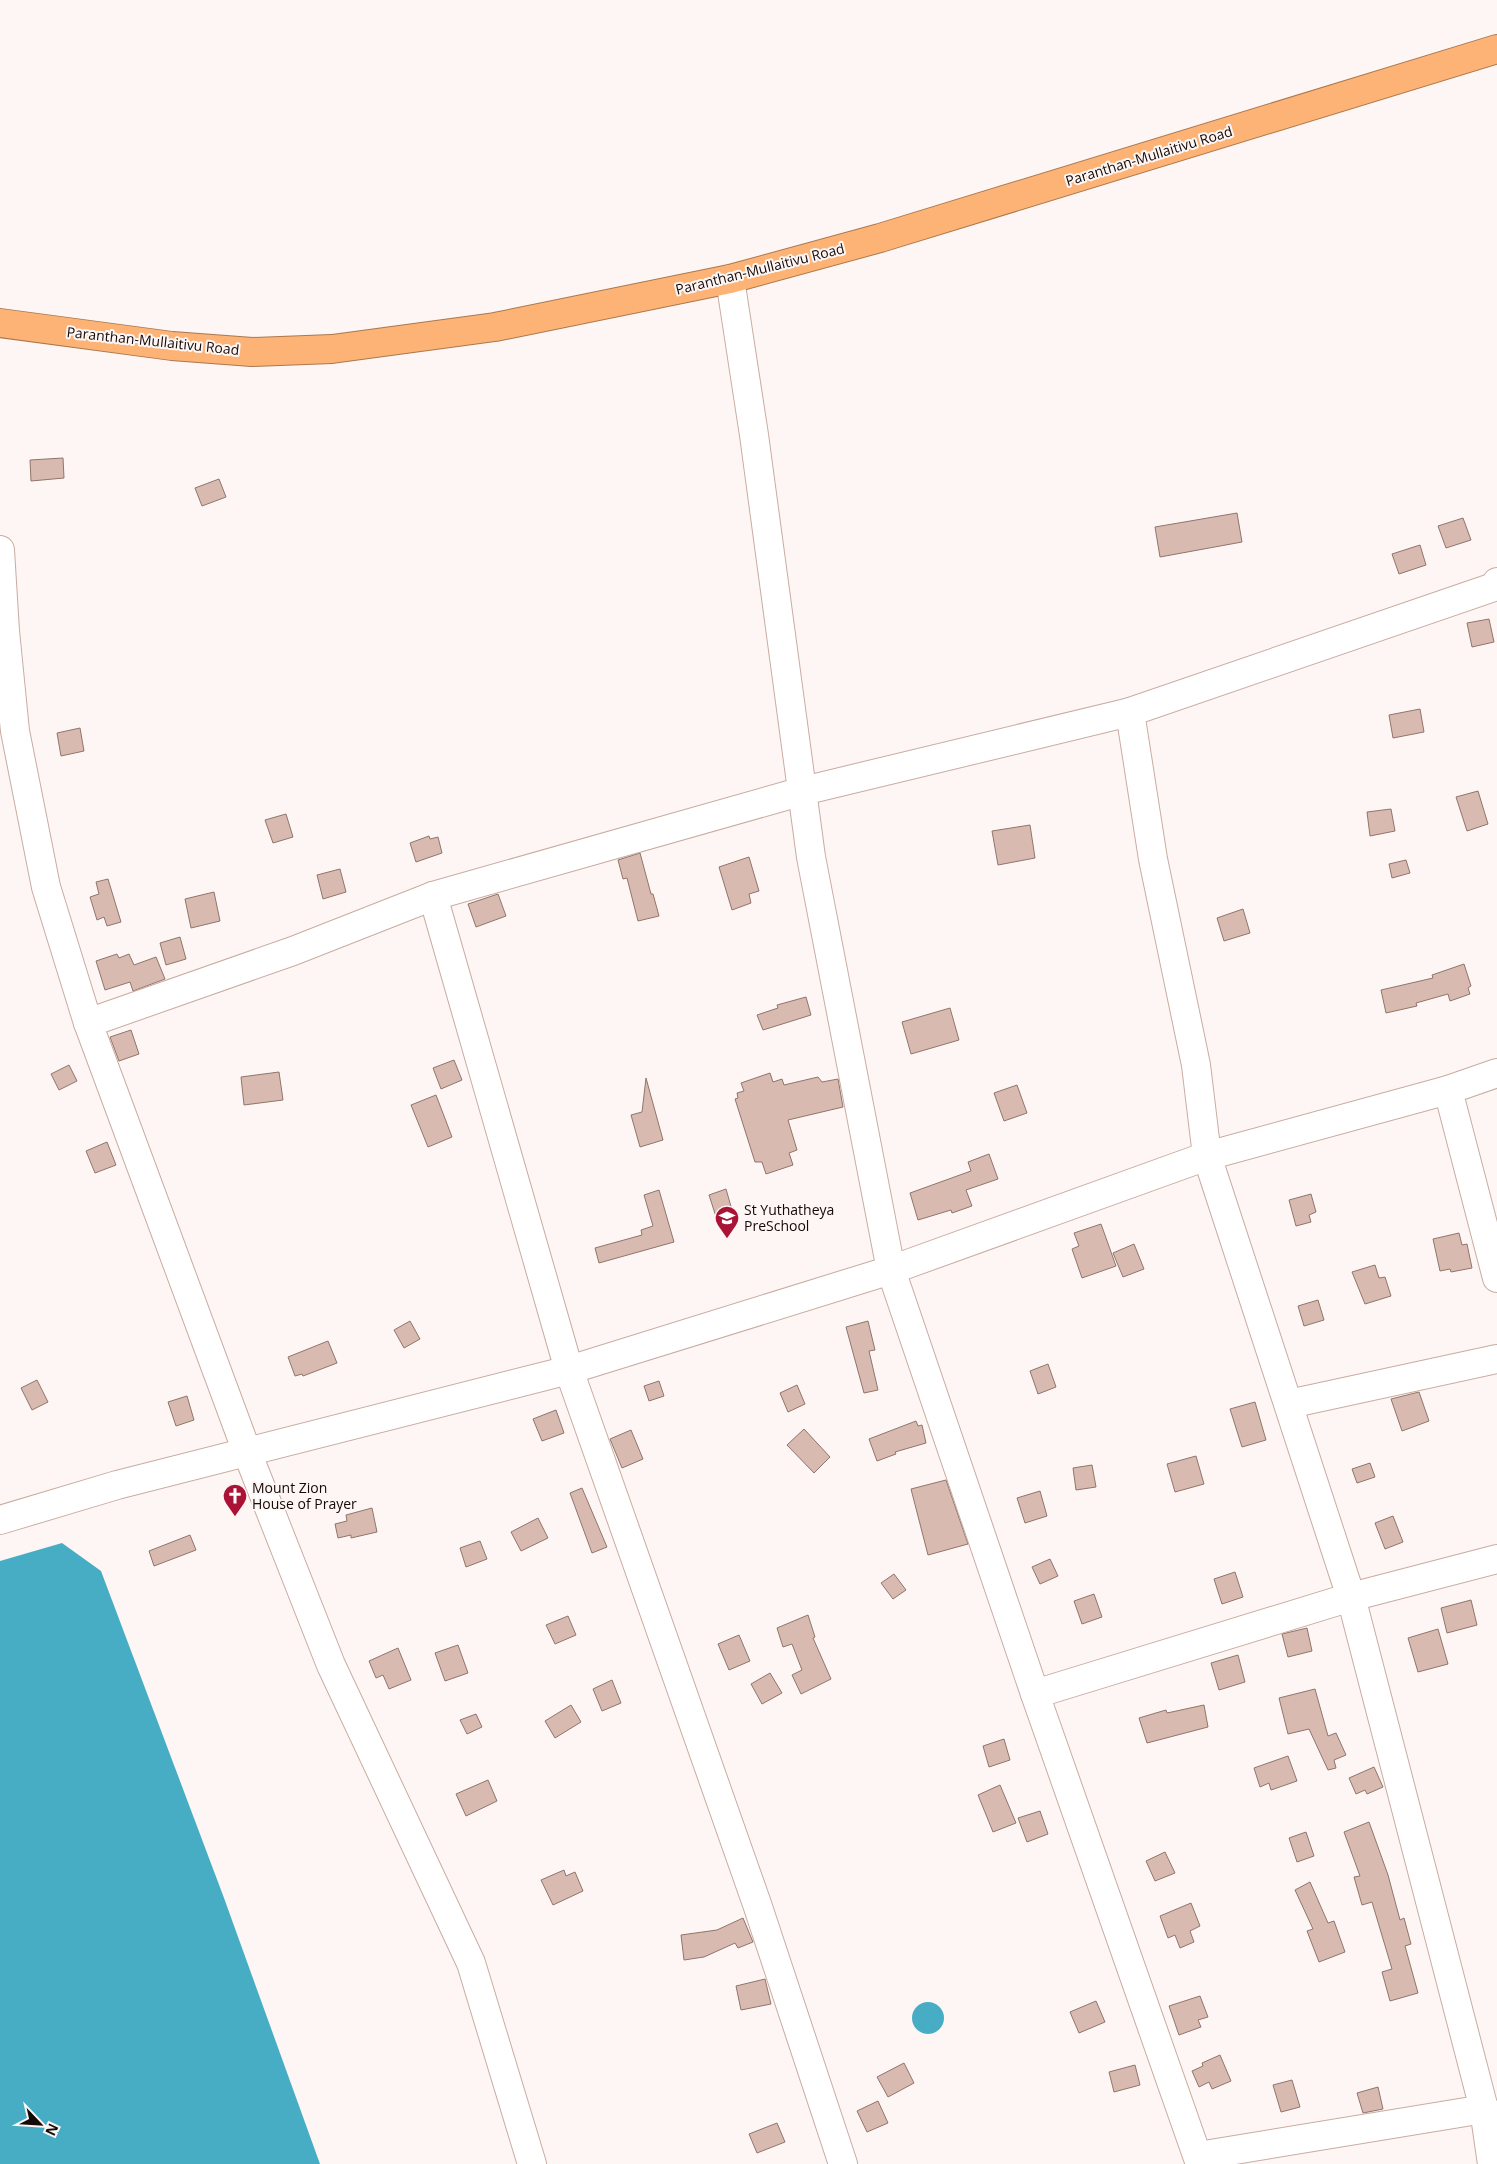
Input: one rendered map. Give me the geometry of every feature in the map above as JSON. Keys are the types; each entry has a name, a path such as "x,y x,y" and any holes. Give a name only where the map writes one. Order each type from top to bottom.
{"highway":[{"name":"Paranthan-Mullaitivu Road","path":"0,328 252,352 332,349 495,327 730,279 880,238 1497,49"}],"street":[{"path":"730,279 754,435 811,858 891,1270 1035,1694 1199,2160 1490,2114"},
{"path":"0,550 5,631 15,731 46,887 88,1023 247,1452 331,1665 471,1963 532,2164"},
{"path":"88,1023 293,951 433,896 803,791 1130,712 1496,590"},
{"path":"1130,712 1153,859 1196,1065 1207,1156 1351,1597 1490,2114 1492,2164"},
{"path":"433,896 569,1370 757,1904 843,2164"},
{"path":"0,1520 118,1485 569,1370 891,1270 1207,1156 1448,1090 1497,1073"},
{"path":"1448,1090 1497,1278"},
{"path":"1289,1404 1497,1359"},
{"path":"1035,1694 1351,1597 1497,1559"}],"water":[{"path":"62,1543 101,1571 224,1898 320,2164 0,2164 0,1561"},
{"path":"928,2002 939,2007 944,2018 939,2029 928,2034 917,2029 912,2018 917,2007"}],"building":[{"path":"63,458 64,478 31,481 30,460"},
{"path":"219,479 226,497 202,506 195,488"},
{"path":"1237,513 1242,542 1160,557 1155,527"},
{"path":"1463,518 1471,540 1446,548 1438,526"},
{"path":"1420,545 1426,565 1399,574 1392,554"},
{"path":"1489,619 1494,642 1472,647 1467,623"},
{"path":"1420,709 1424,732 1393,738 1389,715"},
{"path":"80,728 84,751 61,756 57,733"},
{"path":"1478,791 1488,824 1467,831 1456,797"},
{"path":"1391,809 1395,831 1370,836 1367,812"},
{"path":"286,814 293,837 273,843 265,820"},
{"path":"1030,825 1035,858 998,865 992,831"},
{"path":"429,836 430,839 438,837 442,853 416,862 410,843"},
{"path":"640,853 659,916 638,921 627,878 623,879 618,860"},
{"path":"749,857 759,891 749,894 751,903 732,910 719,867"},
{"path":"1406,860 1410,873 1392,878 1389,864"},
{"path":"340,869 346,892 323,899 317,875"},
{"path":"108,879 121,922 107,926 104,917 97,920 90,897 99,894 96,882"},
{"path":"214,892 220,921 191,928 185,899"},
{"path":"498,894 506,916 476,927 468,904"},
{"path":"1243,909 1250,933 1224,941 1217,918"},
{"path":"180,937 186,959 166,965 160,943"},
{"path":"117,954 119,958 129,954 134,965 156,957 165,979 133,991 130,982 105,990 96,961"},
{"path":"1464,964 1471,986 1468,988 1470,994 1450,1001 1448,994 1416,1003 1417,1006 1386,1013 1381,990 1433,978 1432,975"},
{"path":"806,997 811,1015 763,1030 757,1015 778,1008 777,1005"},
{"path":"950,1008 959,1040 911,1054 902,1022"},
{"path":"131,1030 139,1054 119,1061 110,1037"},
{"path":"454,1060 462,1080 441,1089 433,1068"},
{"path":"69,1065 77,1081 59,1090 51,1074"},
{"path":"279,1072 283,1100 244,1105 241,1077"},
{"path":"770,1073 773,1082 782,1079 784,1085 818,1077 822,1082 838,1079 843,1107 788,1120 797,1150 789,1153 793,1165 766,1174 762,1162 755,1162 735,1099 738,1098 737,1093 744,1091 741,1083"},
{"path":"646,1078 663,1140 640,1147 631,1115 642,1112"},
{"path":"1017,1085 1027,1113 1004,1121 994,1093"},
{"path":"436,1095 452,1137 428,1147 411,1105"},
{"path":"107,1142 116,1165 95,1173 86,1151"},
{"path":"989,1154 998,1179 966,1190 972,1206 952,1213 951,1210 918,1220 910,1193 971,1171 968,1162"},
{"path":"726,1189 736,1224 720,1229 709,1195"},
{"path":"659,1190 674,1242 599,1263 595,1248 642,1235 641,1230 653,1226 644,1195"},
{"path":"1311,1194 1316,1212 1309,1215 1311,1222 1296,1226 1289,1200"},
{"path":"1101,1224 1116,1266 1082,1278 1072,1249 1079,1246 1074,1233"},
{"path":"1459,1233 1462,1245 1467,1244 1472,1268 1451,1272 1450,1269 1440,1271 1433,1239"},
{"path":"1134,1244 1144,1269 1123,1277 1113,1253"},
{"path":"1375,1265 1379,1278 1385,1277 1391,1296 1365,1304 1352,1272"},
{"path":"1318,1300 1324,1320 1304,1326 1298,1306"},
{"path":"410,1321 420,1339 404,1348 394,1330"},
{"path":"868,1321 875,1350 869,1351 878,1390 864,1393 846,1327"},
{"path":"328,1341 337,1363 303,1376 302,1374 295,1376 288,1357"},
{"path":"1048,1364 1056,1387 1038,1394 1030,1371"},
{"path":"37,1380 48,1402 32,1410 21,1388"},
{"path":"659,1381 664,1396 649,1401 644,1386"},
{"path":"797,1385 805,1404 788,1412 780,1393"},
{"path":"1419,1392 1429,1421 1402,1431 1391,1399"},
{"path":"187,1396 194,1420 176,1426 168,1402"},
{"path":"1255,1402 1266,1440 1242,1447 1230,1409"},
{"path":"556,1410 564,1433 542,1441 533,1419"},
{"path":"916,1421 918,1426 922,1425 926,1443 895,1452 896,1454 877,1461 869,1439"},
{"path":"804,1429 830,1457 814,1473 787,1445"},
{"path":"631,1430 643,1459 622,1468 610,1439"},
{"path":"1196,1456 1204,1484 1175,1492 1167,1464"},
{"path":"1370,1463 1375,1477 1357,1483 1352,1469"},
{"path":"1092,1465 1096,1487 1076,1490 1073,1468"},
{"path":"946,1480 968,1544 928,1555 911,1489"},
{"path":"582,1488 607,1547 592,1553 570,1493"},
{"path":"1040,1491 1047,1516 1025,1523 1017,1498"},
{"path":"372,1508 377,1532 351,1538 351,1535 338,1538 335,1524 347,1521 346,1515"},
{"path":"1393,1516 1403,1542 1385,1549 1375,1523"},
{"path":"538,1518 548,1538 521,1551 511,1532"},
{"path":"190,1535 196,1550 154,1566 149,1551"},
{"path":"480,1541 487,1559 466,1567 460,1548"},
{"path":"1050,1559 1058,1576 1040,1584 1032,1567"},
{"path":"1235,1572 1243,1597 1222,1604 1214,1579"},
{"path":"894,1574 906,1590 893,1599 881,1583"},
{"path":"1094,1594 1102,1617 1082,1624 1074,1601"},
{"path":"1471,1600 1477,1625 1447,1633 1441,1608"},
{"path":"808,1615 815,1637 813,1638 831,1679 801,1694 792,1675 802,1670 792,1644 783,1647 777,1628"},
{"path":"568,1616 576,1635 555,1644 546,1625"},
{"path":"1307,1628 1312,1651 1288,1657 1282,1634"},
{"path":"1438,1629 1448,1664 1418,1672 1408,1638"},
{"path":"739,1635 750,1661 729,1670 718,1644"},
{"path":"458,1645 468,1673 445,1681 435,1653"},
{"path":"398,1648 411,1680 389,1689 383,1675 376,1678 369,1661"},
{"path":"1238,1655 1245,1682 1219,1690 1211,1663"},
{"path":"770,1673 782,1693 762,1704 751,1684"},
{"path":"612,1680 621,1703 602,1711 593,1689"},
{"path":"1315,1689 1328,1736 1336,1733 1346,1755 1334,1760 1336,1768 1328,1770 1309,1729 1288,1734 1279,1698"},
{"path":"571,1705 581,1722 555,1738 545,1721"},
{"path":"1204,1705 1208,1727 1147,1743 1139,1718 1166,1710 1167,1713"},
{"path":"476,1714 482,1727 467,1734 460,1720"},
{"path":"1004,1739 1010,1760 989,1767 983,1746"},
{"path":"1288,1756 1297,1781 1271,1790 1269,1783 1260,1787 1254,1768"},
{"path":"1374,1767 1383,1787 1367,1794 1365,1790 1356,1794 1349,1778"},
{"path":"488,1780 497,1801 466,1816 456,1794"},
{"path":"1000,1785 1016,1823 993,1832 978,1795"},
{"path":"1040,1811 1048,1834 1027,1842 1018,1818"},
{"path":"1369,1822 1388,1875 1400,1920 1404,1918 1411,1944 1405,1946 1418,1993 1390,2001 1382,1972 1392,1969 1372,1902 1362,1905 1354,1877 1360,1876 1344,1832"},
{"path":"1306,1832 1314,1856 1297,1862 1289,1838"},
{"path":"1165,1852 1175,1873 1155,1881 1146,1861"},
{"path":"564,1870 566,1876 575,1872 583,1891 553,1905 541,1880"},
{"path":"1310,1882 1328,1923 1334,1921 1345,1952 1319,1962 1307,1931 1313,1929 1295,1890"},
{"path":"1191,1903 1200,1926 1190,1931 1194,1942 1180,1948 1175,1935 1168,1938 1160,1916"},
{"path":"743,1918 753,1942 738,1948 735,1943 704,1957 684,1960 681,1935 717,1930"},
{"path":"765,1979 771,2004 741,2010 736,1986"},
{"path":"1200,1996 1208,2017 1198,2020 1201,2027 1179,2035 1169,2006"},
{"path":"1096,2001 1105,2022 1079,2033 1070,2012"},
{"path":"1220,2055 1231,2081 1212,2089 1209,2082 1199,2087 1192,2071 1203,2066 1202,2063"},
{"path":"904,2063 914,2083 888,2097 877,2077"},
{"path":"1135,2065 1140,2085 1114,2092 1109,2072"},
{"path":"1292,2080 1300,2107 1281,2112 1273,2085"},
{"path":"1378,2087 1383,2109 1363,2113 1357,2093"},
{"path":"878,2101 888,2123 867,2132 857,2111"},
{"path":"777,2123 785,2142 757,2153 749,2134"}],"place":[{"name":"St Yuthatheya PreSchool","path":"727,1239"},
{"name":"Mount Zion House of Prayer","path":"235,1517"}]}
